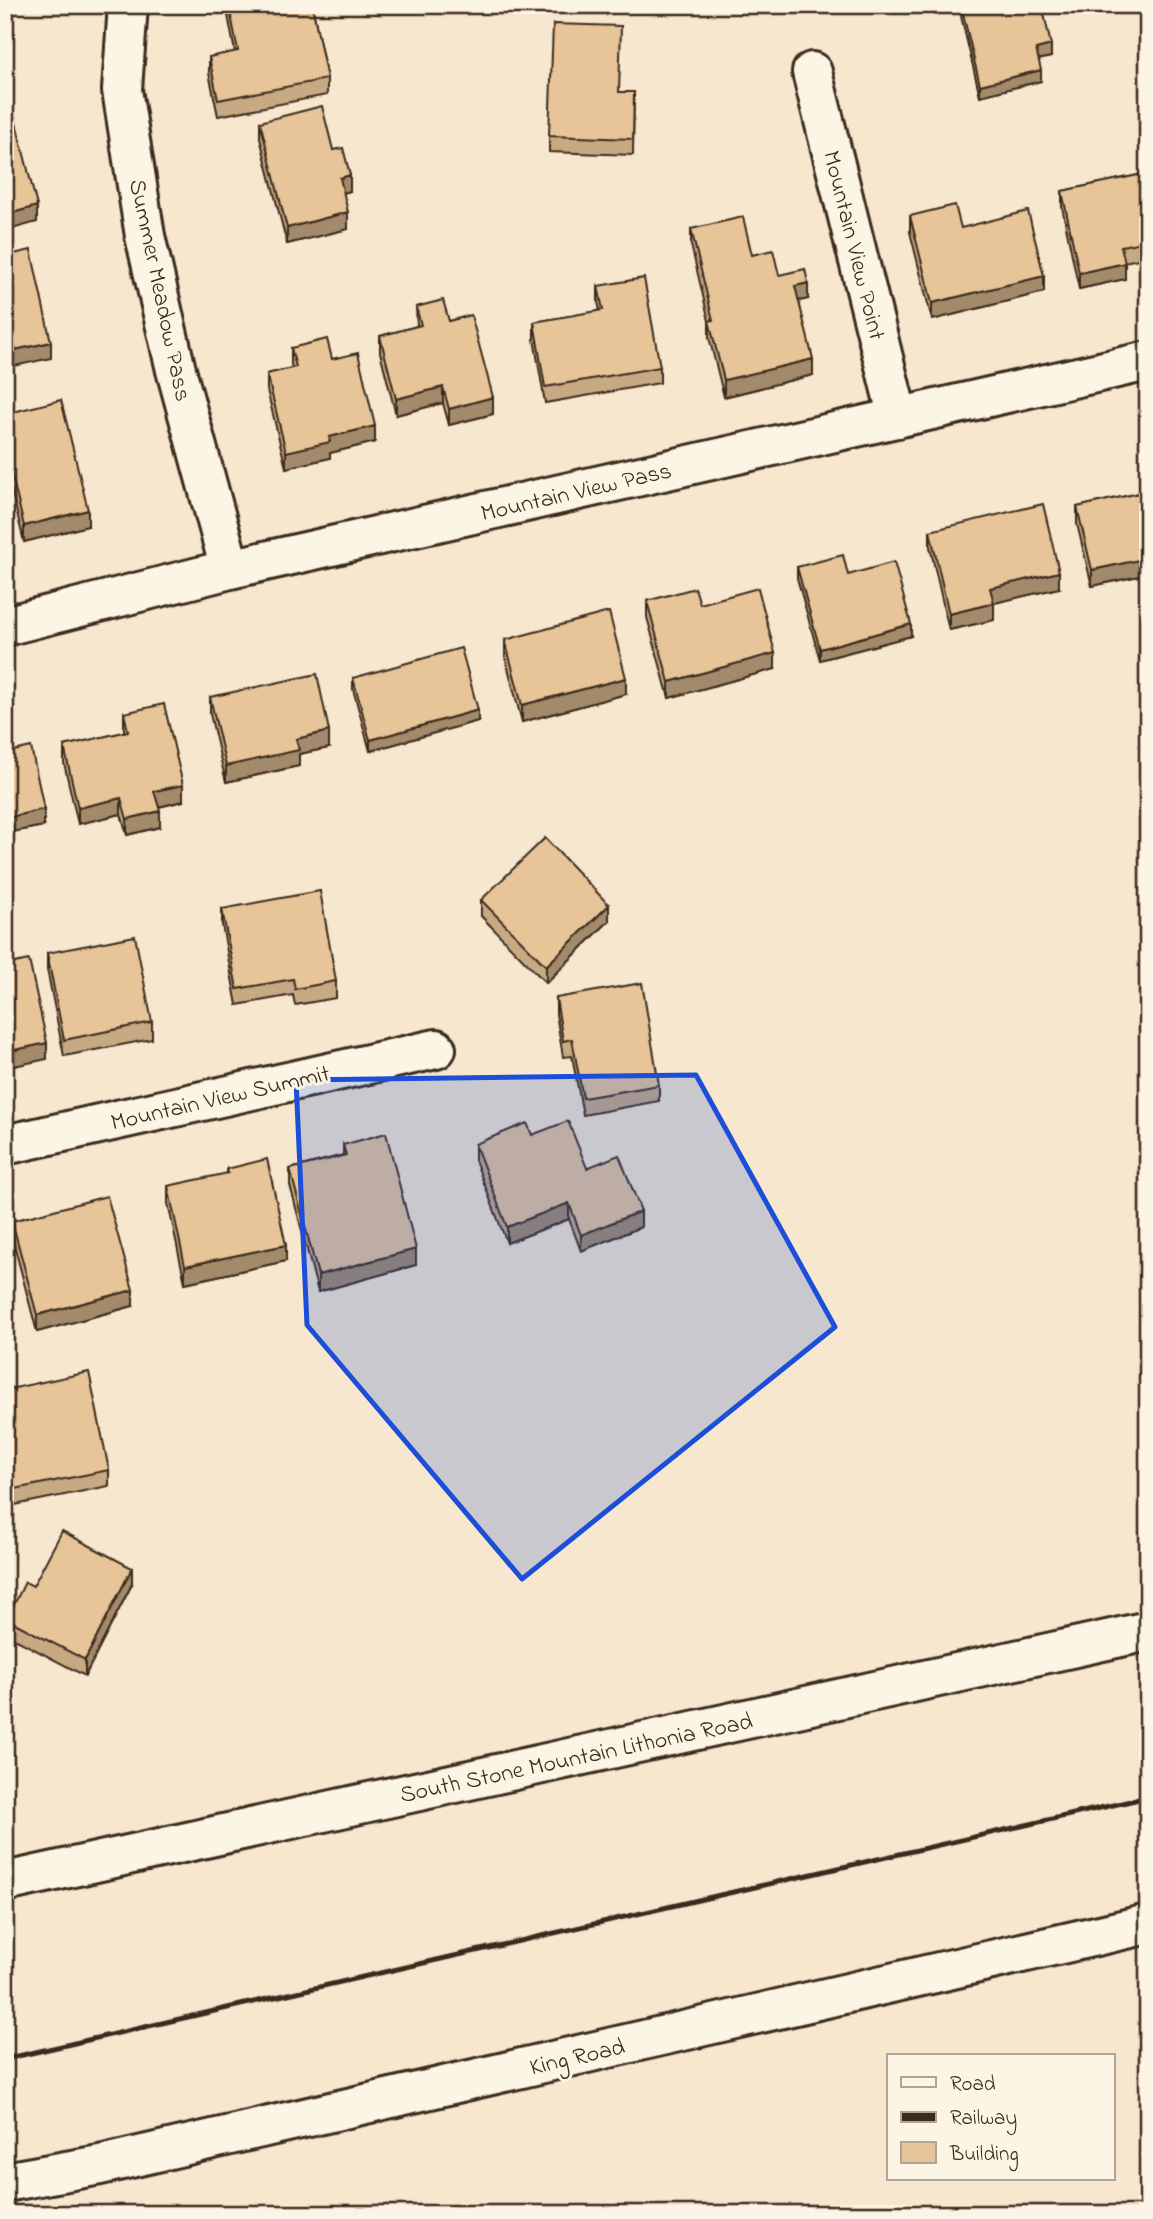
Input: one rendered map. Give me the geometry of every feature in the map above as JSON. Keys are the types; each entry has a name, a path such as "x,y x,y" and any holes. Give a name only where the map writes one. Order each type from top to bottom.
{"street":[{"name":"Summer Meadow Pass","path":"128,5 122,90 145,236 176,370 230,569"},
{"name":"Mountain View Point","path":"812,72 898,418"},
{"name":"Mountain View Pass","path":"5,626 230,569 1148,361"},
{"name":"Mountain View Summit","path":"5,1145 436,1049"},
{"name":"South Stone Mountain Lithonia Road","path":"5,1882 1148,1631"},
{"name":"King Road","path":"5,2182 100,2165 1148,1924"}],"highlighted area":[{"path":"696,1075 835,1327 522,1579 307,1325 296,1080"}],"building":[{"path":"229,5 312,5 327,79 218,100 209,57 238,51"},
{"path":"961,5 1042,5 1051,45 1036,49 1041,70 980,85"},
{"path":"553,24 621,26 619,92 634,92 633,139 549,136"},
{"path":"10,99 37,206 5,215 5,100"},
{"path":"322,106 333,150 343,148 350,175 340,178 348,212 287,228 260,122"},
{"path":"1148,173 1148,241 1121,246 1125,263 1079,273 1062,191"},
{"path":"955,205 961,228 1028,211 1044,276 932,303 910,216"},
{"path":"743,217 752,255 773,250 779,275 805,269 808,283 795,286 813,359 724,380 691,229"},
{"path":"31,250 51,342 5,352 5,256"},
{"path":"644,278 660,367 545,387 534,322 603,310 598,286"},
{"path":"443,300 449,321 471,315 493,397 449,409 443,387 396,399 380,336 421,325 416,307"},
{"path":"327,339 332,359 358,353 375,426 329,437 330,442 286,452 267,374 296,367 291,348"},
{"path":"61,400 88,510 24,526 5,447 5,414"},
{"path":"1148,491 1148,558 1092,570 1077,507"},
{"path":"1043,504 1059,572 990,588 994,603 949,614 930,531"},
{"path":"843,555 848,575 894,562 911,624 820,649 797,567"},
{"path":"695,588 700,604 758,588 775,653 669,682 647,601"},
{"path":"609,612 626,678 522,705 505,640"},
{"path":"461,648 478,710 370,740 353,678"},
{"path":"317,674 329,731 296,739 299,750 226,766 210,697"},
{"path":"164,704 183,785 154,791 160,811 127,819 121,798 78,808 64,746 128,731 124,713"},
{"path":"31,747 44,809 10,817 12,829 5,830 5,753"},
{"path":"545,838 609,905 546,966 481,900"},
{"path":"320,891 336,981 295,989 293,979 237,989 222,909"},
{"path":"135,936 152,1022 64,1040 47,953"},
{"path":"29,960 47,1043 5,1052 5,965"},
{"path":"642,983 659,1085 583,1098 572,1039 563,1041 556,998"},
{"path":"568,1121 587,1168 619,1155 641,1211 581,1235 569,1203 507,1227 475,1144 527,1123 532,1135"},
{"path":"386,1133 416,1249 318,1275 290,1169 346,1155 343,1145"},
{"path":"267,1159 286,1245 185,1266 168,1186 228,1173 227,1169"},
{"path":"107,1196 133,1290 37,1315 12,1221"},
{"path":"89,1372 109,1470 5,1491 5,1390"},
{"path":"62,1531 132,1568 85,1660 7,1619 25,1582 33,1586"}],"railway":[{"path":"5,2059 1148,1797"}]}
